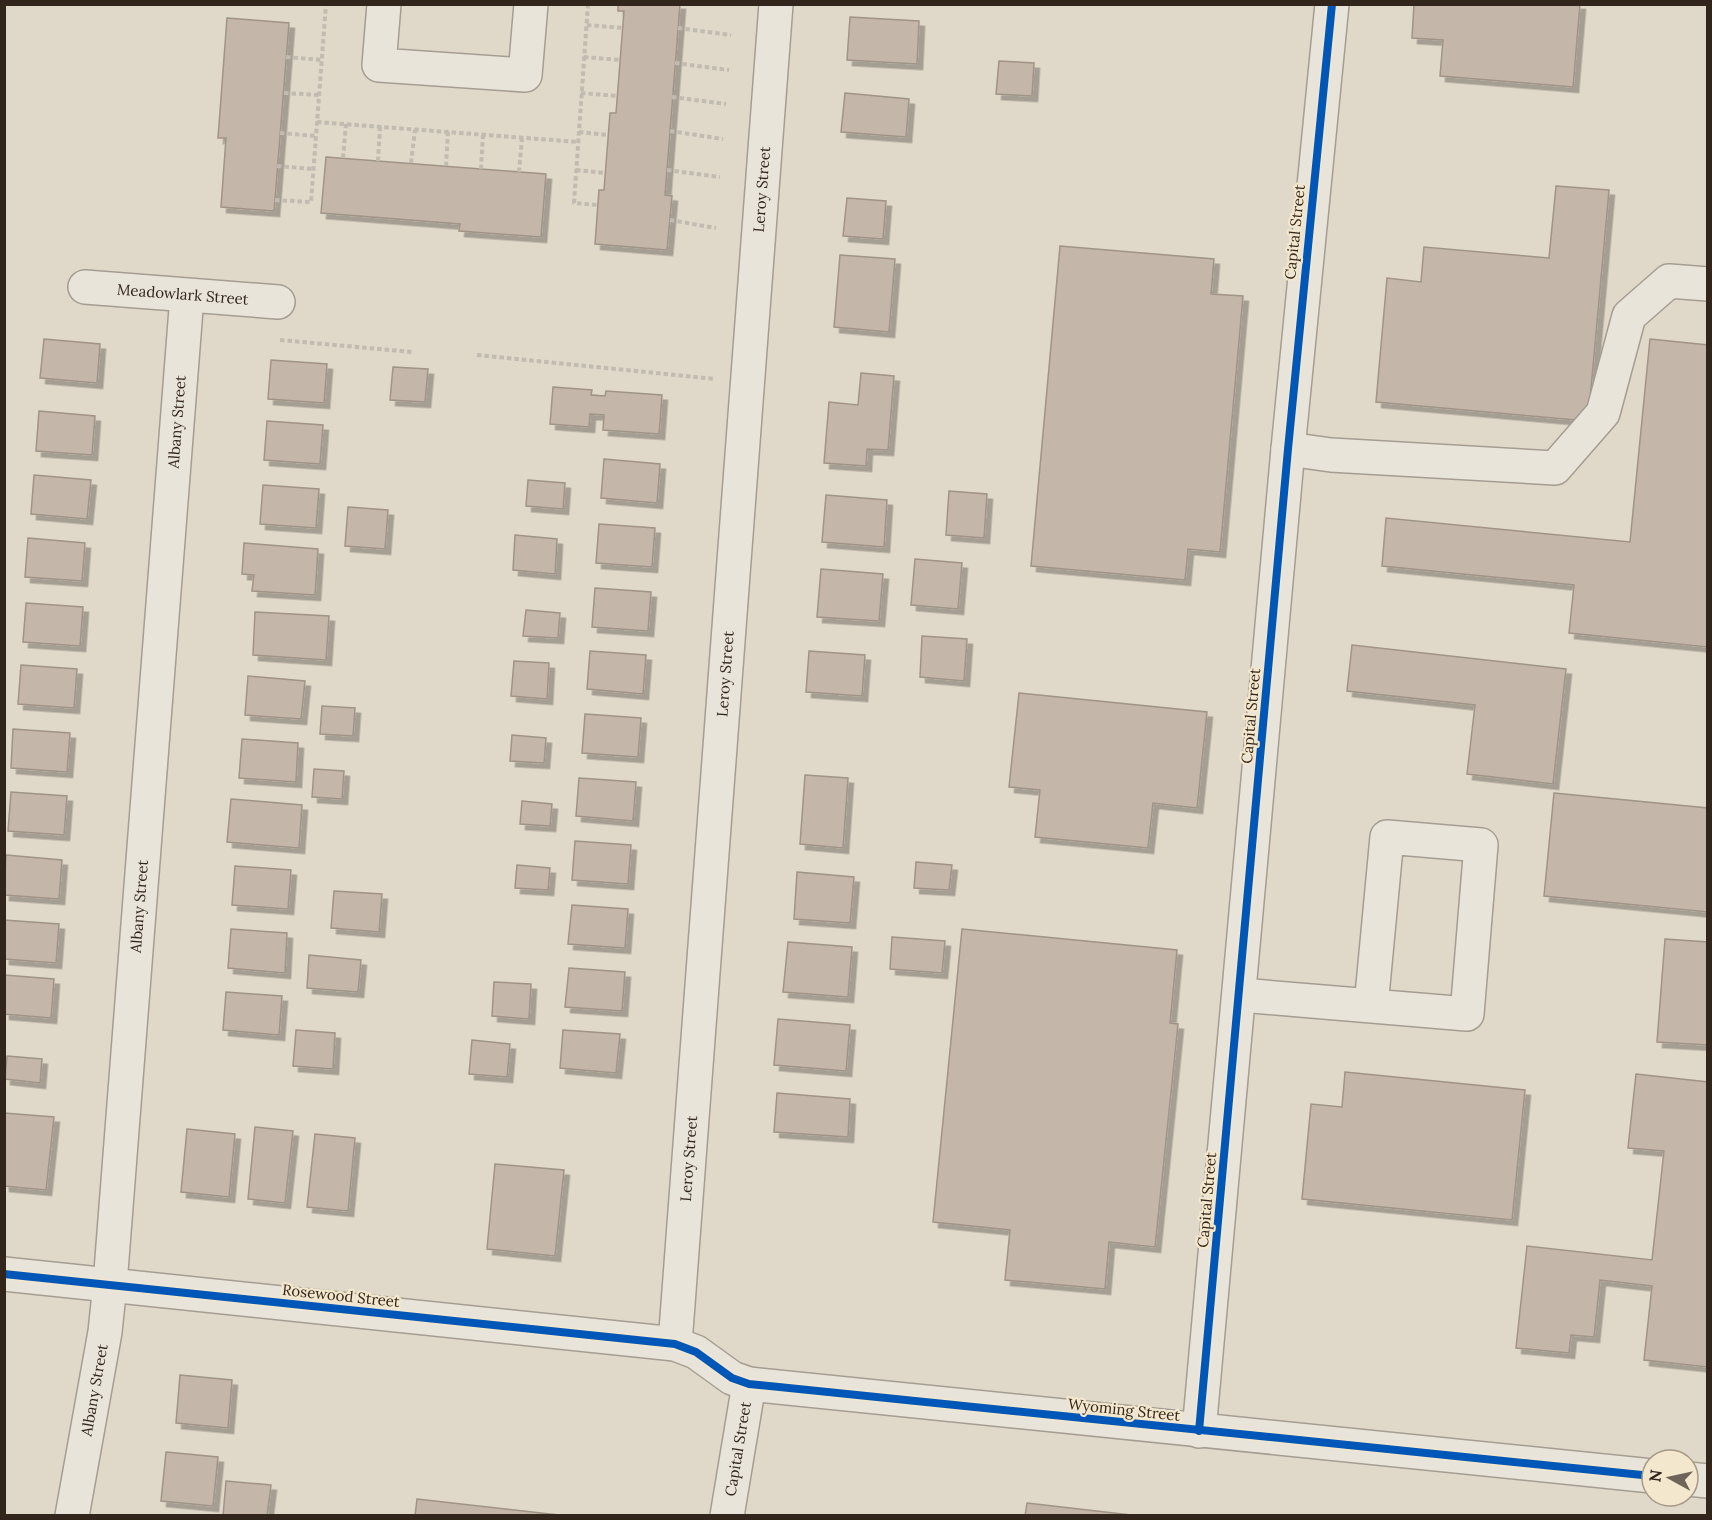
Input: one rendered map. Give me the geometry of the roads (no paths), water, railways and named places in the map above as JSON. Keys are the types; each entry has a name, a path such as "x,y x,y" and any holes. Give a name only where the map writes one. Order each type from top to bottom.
{"street":[{"path":"384,4 379,65 525,75 531,4"},
{"name":"Leroy Street","path":"675,1344 776,4"},
{"name":"Capital Street","path":"1199,1431 1288,449 1332,4"},
{"path":"1288,449 1331,455 1555,468 1603,413 1629,316 1669,281 1707,284"},
{"name":"Meadowlark Street","path":"85,287 278,302"},
{"name":"Albany Street","path":"72,1515 105,1332 110,1284 187,296"},
{"path":"1240,994 1371,1006 1467,1014 1481,845 1387,837 1371,1006"},
{"name":"Rosewood Street","path":"4,1274 675,1344"},
{"name":"Wyoming Street","path":"675,1344 696,1352 732,1378 749,1384 1640,1475"},
{"name":"Capital Street","path":"727,1515 749,1384"}]}
